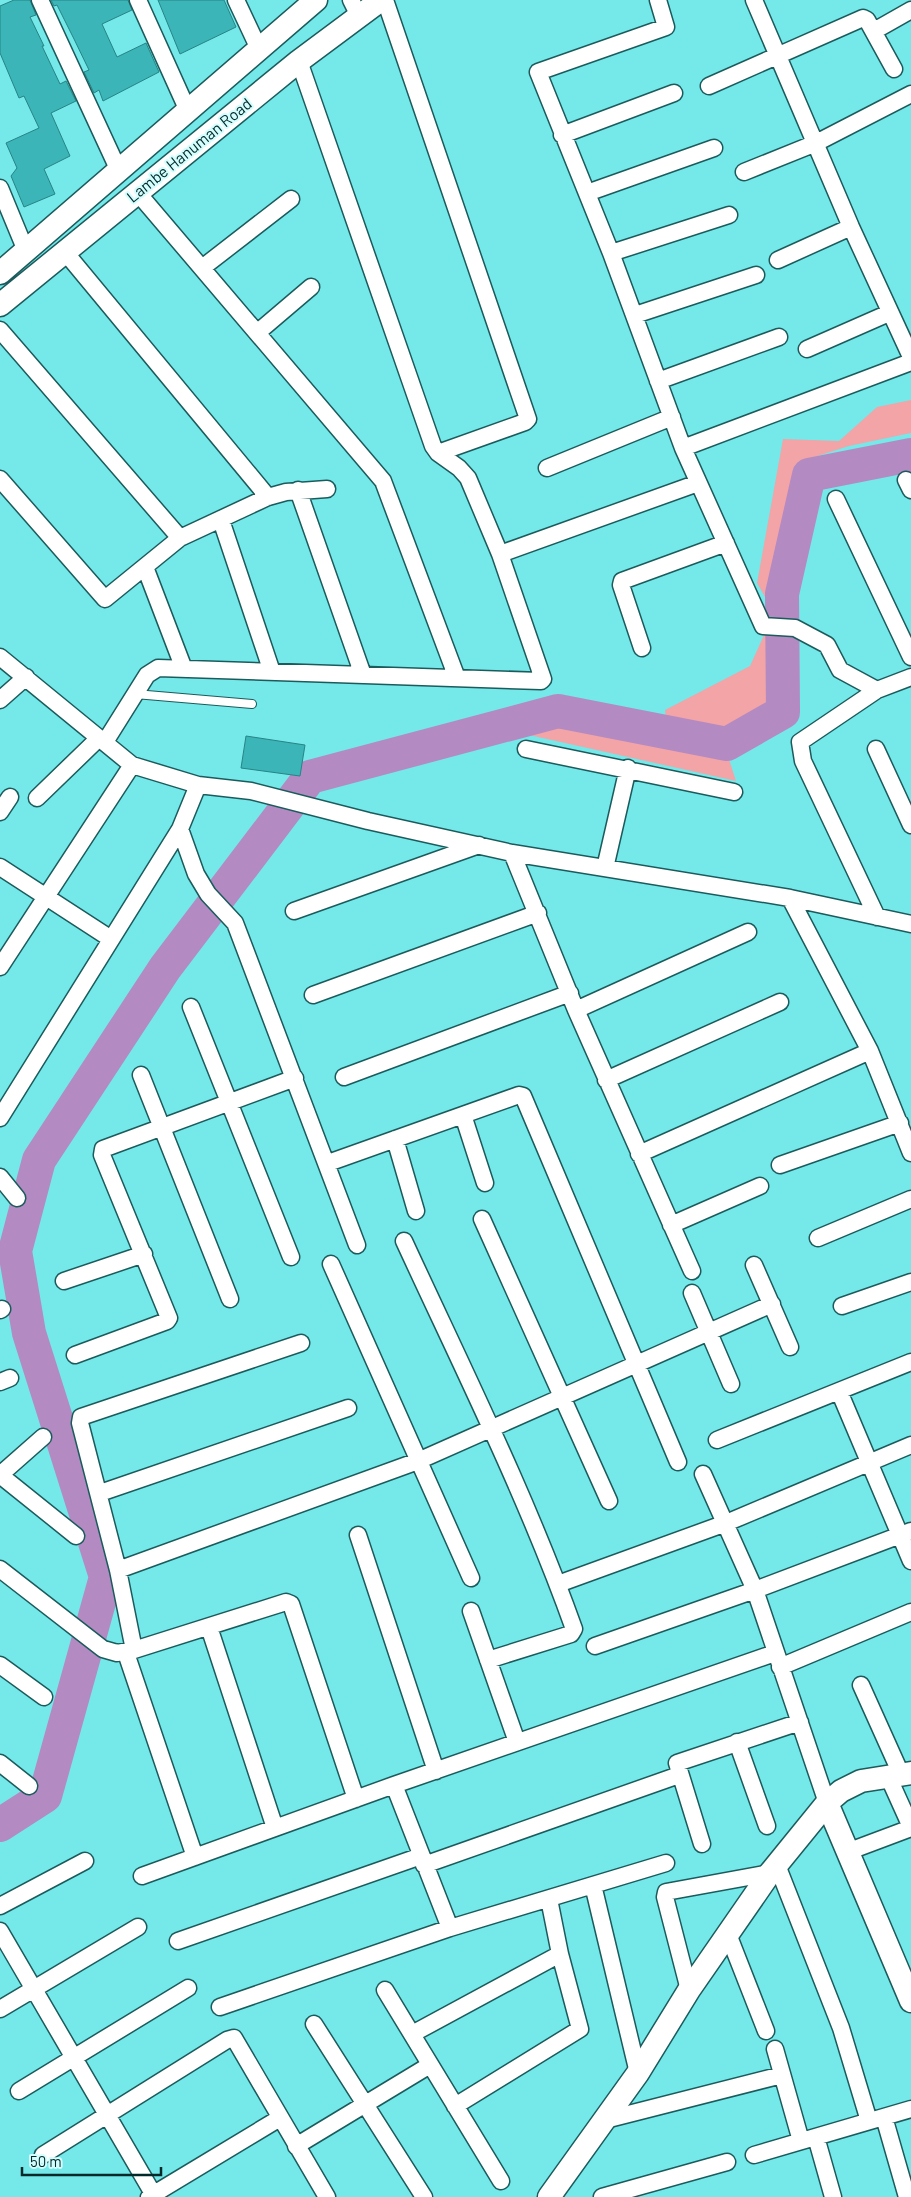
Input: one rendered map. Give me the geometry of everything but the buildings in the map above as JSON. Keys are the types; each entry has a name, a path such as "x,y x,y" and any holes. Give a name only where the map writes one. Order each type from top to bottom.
{"street":[{"path":"40,0 119,171"},
{"path":"138,0 188,111"},
{"path":"236,0 259,49"},
{"path":"0,273 316,0"},
{"path":"383,0 528,419 525,422 438,453"},
{"name":"Lambe Hanuman Road","path":"0,305 299,61 355,8 383,0"},
{"path":"754,0 851,227 889,313 911,357"},
{"path":"662,1 666,27 538,72 611,252 683,448 763,626 795,628 827,645 840,670 876,690"},
{"path":"874,32 911,10"},
{"path":"709,86 863,18 867,20 894,70"},
{"path":"37,798 102,740 147,674 153,670 184,669 541,681 543,679 500,554 468,478 459,468 438,453 433,446 299,61"},
{"path":"562,135 674,93"},
{"path":"744,172 816,143 911,94"},
{"path":"587,193 714,148"},
{"path":"0,188 26,250"},
{"path":"137,192 383,481 457,678"},
{"path":"202,268 291,199"},
{"path":"611,252 729,215"},
{"path":"778,260 851,227"},
{"path":"65,252 268,497"},
{"path":"634,315 756,275"},
{"path":"257,333 311,287"},
{"path":"807,349 889,313"},
{"path":"0,330 180,538"},
{"path":"658,381 779,337"},
{"path":"683,448 911,362"},
{"path":"547,468 672,417"},
{"path":"0,479 103,598 108,597 180,538 268,497 298,490 327,489"},
{"path":"500,554 698,483"},
{"path":"298,490 363,675"},
{"path":"836,500 911,656"},
{"path":"221,520 272,672"},
{"path":"642,648 621,585 622,581 726,543"},
{"path":"145,567 184,669"},
{"path":"0,657 132,765 198,785 251,791 368,821 512,853 790,898 911,924"},
{"path":"0,700 26,677"},
{"path":"876,917 804,760 800,742 876,690 911,677"},
{"path":"526,749 628,768 734,792"},
{"path":"876,749 911,825"},
{"path":"0,967 132,765"},
{"path":"605,868 628,768"},
{"path":"0,1118 180,829 198,785"},
{"path":"0,812 10,797"},
{"path":"180,829 193,867 208,894 235,923 328,1163 357,1245"},
{"path":"294,911 479,845"},
{"path":"512,853 606,1080 692,1271"},
{"path":"0,867 45,898 111,939"},
{"path":"790,898 870,1051 911,1153"},
{"path":"313,995 538,913"},
{"path":"576,1010 748,932"},
{"path":"344,1077 570,992"},
{"path":"606,1080 780,1002"},
{"path":"191,1007 291,1257"},
{"path":"639,1154 870,1051"},
{"path":"141,1075 230,1298"},
{"path":"76,1355 168,1320 169,1316 102,1152 105,1147 295,1078"},
{"path":"328,1163 519,1095 525,1098 678,1462"},
{"path":"463,1115 485,1183"},
{"path":"780,1165 900,1123"},
{"path":"395,1139 416,1211"},
{"path":"0,1177 17,1198"},
{"path":"671,1225 760,1186"},
{"path":"818,1238 911,1200"},
{"path":"482,1219 609,1501"},
{"path":"404,1241 491,1430 558,1584 574,1629 573,1633 488,1660"},
{"path":"64,1281 144,1254"},
{"path":"331,1264 471,1578"},
{"path":"754,1265 790,1347"},
{"path":"842,1306 911,1282"},
{"path":"692,1293 731,1384"},
{"path":"118,1570 418,1460 562,1399 772,1304"},
{"path":"196,1857 130,1652 118,1570 100,1494 80,1423 83,1415 301,1343"},
{"path":"716,1440 911,1362"},
{"path":"839,1391 870,1463 905,1533 911,1561"},
{"path":"100,1494 348,1408"},
{"path":"43,1437 0,1475 76,1536"},
{"path":"558,1584 726,1523 911,1445"},
{"path":"703,1474 755,1590 827,1803 911,2001"},
{"path":"595,1646 755,1590 905,1533"},
{"path":"358,1535 436,1771"},
{"path":"0,1568 103,1649 110,1652 130,1652 286,1602 291,1604 356,1799"},
{"path":"471,1611 517,1742"},
{"path":"142,1876 517,1742 778,1660 911,1612"},
{"path":"209,1627 275,1828"},
{"path":"0,1665 44,1697"},
{"path":"847,1852 911,1828 900,1774 862,1685"},
{"path":"702,1844 676,1764 800,1722"},
{"path":"737,1742 767,1826"},
{"path":"0,1763 29,1786"},
{"path":"549,2197 638,2073 689,1990 773,1869 827,1803 842,1791 861,1781 900,1774"},
{"path":"178,1941 679,1775"},
{"path":"394,1785 450,1928"},
{"path":"0,1906 84,1861"},
{"path":"220,2007 450,1928 666,1863"},
{"path":"689,1990 665,1898 666,1892 773,1869"},
{"path":"773,1869 841,2028 907,2197"},
{"path":"593,1885 638,2073"},
{"path":"455,2106 580,2029 560,1954 550,1899"},
{"path":"0,2009 138,1927"},
{"path":"0,1931 107,2114 152,2196 280,2118"},
{"path":"728,1934 766,2031"},
{"path":"412,2034 560,1954"},
{"path":"20,2091 188,1988"},
{"path":"385,1990 500,2181"},
{"path":"314,2024 424,2197"},
{"path":"43,2155 227,2040 234,2038 324,2196"},
{"path":"775,2049 782,2075 833,2197"},
{"path":"296,2146 430,2065"},
{"path":"604,2120 782,2075"},
{"path":"754,2154 911,2109"},
{"path":"602,2197 727,2162"}],"lane":[{"path":"135,694 252,704"}],"shaded area":[{"path":"911,400 911,433 849,446 808,459 788,521 782,600 783,656 766,711 721,732 667,727 665,710 750,666 774,613 757,583 783,439 839,441 877,407"},
{"path":"536,717 725,747 736,781 529,735"}],"waterway":[{"path":"0,1825 45,1796 106,1577 29,1333 15,1251 39,1160 165,968 310,777 558,711 727,744 783,712 782,594 809,475 911,455"}]}
